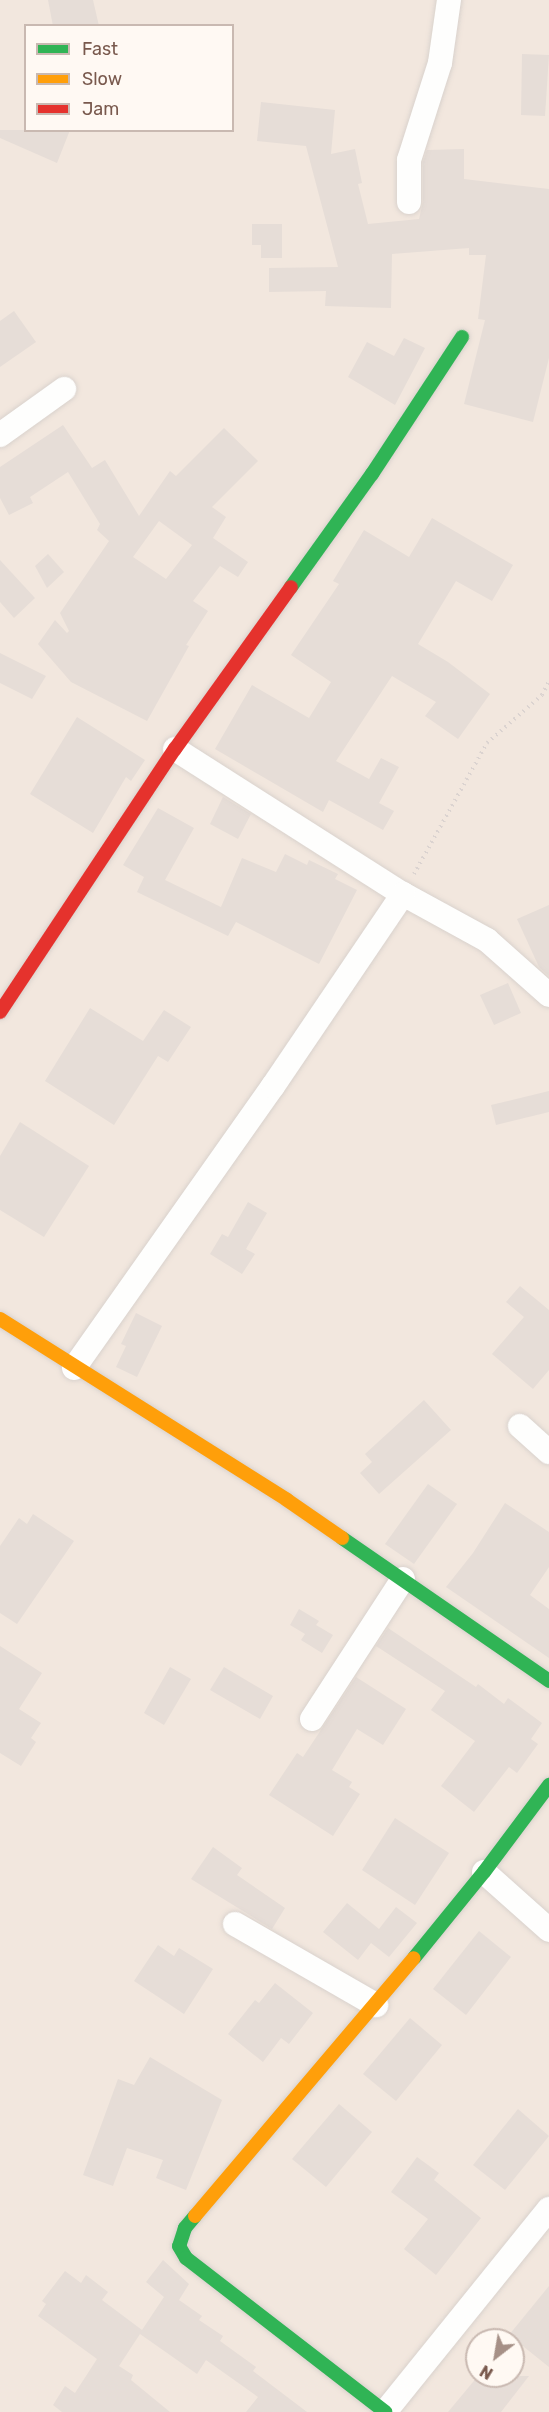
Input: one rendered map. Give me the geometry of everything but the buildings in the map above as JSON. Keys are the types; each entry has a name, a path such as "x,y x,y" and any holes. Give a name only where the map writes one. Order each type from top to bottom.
{"street":[{"path":"409,202 409,160 440,63 448,0"},
{"path":"0,1012 175,749 372,474 462,337"},
{"path":"0,435 64,389"},
{"path":"175,749 403,894 486,940 549,995"},
{"path":"74,1368 266,1096 403,894"},
{"path":"0,1319 74,1368 287,1500 549,1681"},
{"path":"520,1426 549,1452"},
{"path":"312,1719 403,1579"},
{"path":"549,1785 484,1872 375,2005 185,2228 179,2246 186,2258 385,2412 549,2209"},
{"path":"484,1872 549,1930"},
{"path":"235,1924 375,2005"}],"path":[{"path":"403,894 487,743 542,695 549,681"}],"shaded area":[{"path":"0,0 549,0 549,2412 0,2412"}],"traffic: fast":[{"path":"291,587 372,474 462,337"},
{"path":"342,1538 549,1681"},
{"path":"414,1958 484,1872 549,1785"},
{"path":"195,2216 185,2228 179,2246 186,2258 385,2412"}],"traffic: slow":[{"path":"0,1319 287,1500 342,1538"},
{"path":"195,2216 414,1958"}],"traffic: jam":[{"path":"0,1012 175,749 291,587"}]}
